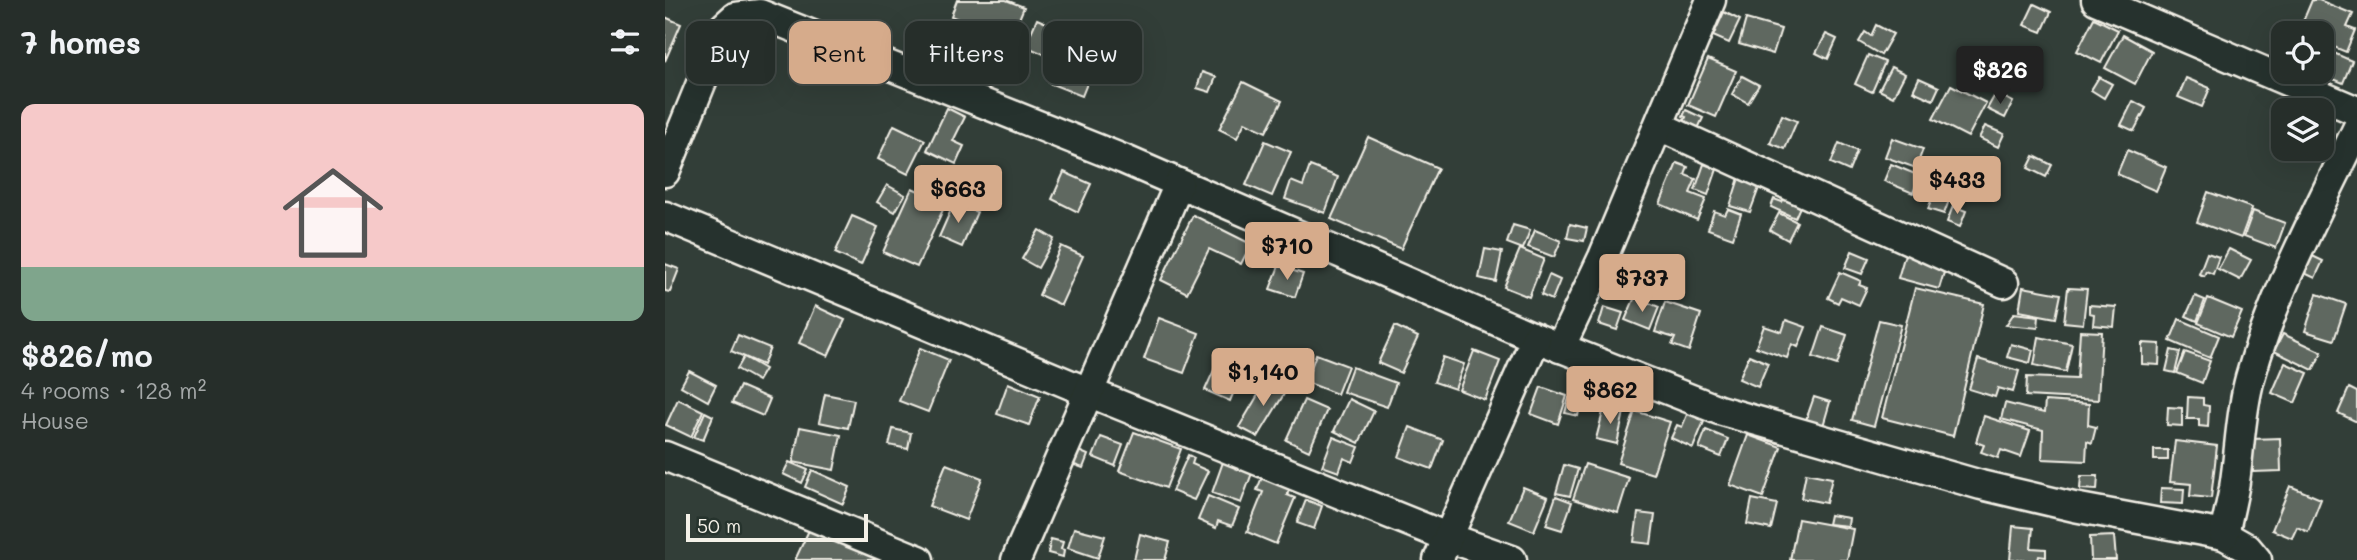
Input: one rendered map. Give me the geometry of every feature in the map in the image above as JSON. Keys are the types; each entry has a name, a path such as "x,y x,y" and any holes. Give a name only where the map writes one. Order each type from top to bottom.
{"street":[{"path":"1443,548 1548,343 1603,257 1711,0"},
{"path":"2095,0 2357,111"},
{"path":"665,172 724,27 735,17 760,14 1123,159 1548,343 1719,410 1980,485 2060,504 2224,535 2247,548 2257,560"},
{"path":"1658,126 2004,283"},
{"path":"2224,535 2234,487 2240,426 2249,381 2263,334 2283,285 2357,129"},
{"path":"1016,560 1179,184"},
{"path":"665,216 1088,391 1443,548 1512,560"},
{"path":"665,456 919,560"}],"building":[{"path":"957,0 1006,0 1024,7 1018,21 963,21 951,16"},
{"path":"2312,0 2319,0 2353,14 2347,27 2355,30 2346,52 2334,47 2334,21 2303,21"},
{"path":"2034,4 2051,12 2042,32 2024,25"},
{"path":"1724,12 1740,20 1729,43 1713,36"},
{"path":"665,17 681,24 665,61"},
{"path":"2094,18 2118,30 2101,63 2077,51"},
{"path":"1037,19 1043,22 1043,54 1029,48 1029,37"},
{"path":"1746,19 1781,29 1773,54 1739,44"},
{"path":"1876,25 1893,34 1881,55 1859,42 1865,32 1871,36"},
{"path":"1826,34 1837,39 1828,59 1816,53"},
{"path":"2123,35 2152,51 2135,84 2105,68"},
{"path":"2334,53 2352,61 2343,83 2334,79"},
{"path":"1868,55 1885,62 1872,92 1855,84"},
{"path":"1708,59 1736,71 1716,117 1688,105"},
{"path":"1891,67 1905,74 1893,97 1879,90"},
{"path":"1202,72 1216,77 1210,92 1197,88"},
{"path":"1742,76 1759,85 1748,103 1732,94"},
{"path":"2099,77 2112,84 2104,98 2091,90"},
{"path":"1919,78 1939,87 1933,100 1913,91"},
{"path":"2186,78 2210,88 2202,107 2178,97"},
{"path":"1243,82 1282,101 1266,132 1245,122 1237,138 1219,129"},
{"path":"1052,84 1087,84 1082,96"},
{"path":"1951,85 1986,103 1968,137 1933,119"},
{"path":"1996,93 2013,102 2005,118 1987,109"},
{"path":"2133,101 2146,108 2134,131 2121,125"},
{"path":"947,108 965,117 953,141 964,146 956,164 927,150"},
{"path":"1686,110 1703,118 1696,133 1682,126"},
{"path":"1782,115 1797,121 1785,149 1770,143"},
{"path":"894,125 925,140 908,174 878,159"},
{"path":"1985,126 2004,134 1998,147 1979,138"},
{"path":"1368,137 1438,168 1401,249 1331,219"},
{"path":"1892,138 1923,149 1916,168 1885,157"},
{"path":"1265,141 1291,152 1272,196 1246,185"},
{"path":"1839,143 1857,151 1849,171 1831,163"},
{"path":"2127,150 2166,167 2156,191 2117,174"},
{"path":"2034,156 2052,165 2046,177 2028,168"},
{"path":"1677,163 1688,167 1685,175 1696,179 1690,193 1706,199 1697,220 1660,204"},
{"path":"1704,164 1717,169 1708,195 1695,190"},
{"path":"1891,164 1920,176 1913,193 1884,181"},
{"path":"1310,166 1338,177 1325,213 1285,199 1291,181 1303,186"},
{"path":"1064,172 1091,184 1078,212 1052,199"},
{"path":"1739,178 1760,185 1750,212 1730,206"},
{"path":"946,179 958,185 950,200 938,195"},
{"path":"887,185 905,195 895,212 877,202"},
{"path":"912,188 946,203 917,267 883,252"},
{"path":"1935,190 1951,195 1944,214 1928,209"},
{"path":"2208,192 2252,208 2241,238 2197,222"},
{"path":"1787,193 1803,200 1795,218 1771,207 1774,199 1782,202"},
{"path":"954,203 977,212 962,247 939,237"},
{"path":"1953,206 1966,211 1960,227 1947,222"},
{"path":"1728,209 1741,214 1733,238 1708,229 1714,211 1725,215"},
{"path":"2253,211 2285,223 2276,248 2244,236"},
{"path":"1779,213 1797,222 1788,240 1770,230"},
{"path":"1193,215 1251,244 1241,264 1209,249 1187,293 1161,280"},
{"path":"852,216 878,227 861,265 835,253"},
{"path":"1570,224 1587,228 1584,241 1567,238"},
{"path":"1513,225 1530,230 1523,249 1507,243"},
{"path":"1039,230 1054,239 1038,268 1022,259"},
{"path":"1535,230 1561,241 1554,257 1528,247"},
{"path":"1061,246 1083,256 1061,305 1039,295"},
{"path":"1907,247 1948,259 1939,289 1898,278"},
{"path":"1485,249 1502,252 1496,282 1479,278"},
{"path":"1520,249 1544,259 1529,297 1504,287"},
{"path":"2229,249 2251,260 2240,280 2218,269"},
{"path":"1852,251 1869,258 1862,274 1845,268"},
{"path":"2207,253 2219,257 2213,274 2206,271 2204,276 2199,274"},
{"path":"2306,253 2323,261 2315,278 2298,270"},
{"path":"665,264 679,269 670,292 665,291"},
{"path":"1279,266 1303,274 1295,297 1270,289"},
{"path":"1617,269 1640,278 1631,298 1609,288"},
{"path":"1840,272 1861,281 1859,285 1867,288 1859,305 1841,297 1838,303 1828,298"},
{"path":"1549,275 1560,280 1552,300 1541,295"},
{"path":"2023,287 2061,294 2056,318 2019,311"},
{"path":"1915,288 1984,304 1953,436 1882,418"},
{"path":"2068,288 2087,289 2083,324 2064,322"},
{"path":"2317,294 2346,304 2334,340 2305,331"},
{"path":"2195,296 2205,300 2197,321 2186,316"},
{"path":"1635,297 1659,307 1650,330 1625,320"},
{"path":"2208,298 2242,312 2231,337 2198,323"},
{"path":"1665,302 1701,314 1689,351 1672,345 1675,338 1655,332"},
{"path":"2089,305 2116,307 2114,327 2093,325 2094,314 2089,313"},
{"path":"815,306 845,320 828,356 799,343"},
{"path":"1604,307 1623,313 1617,330 1599,324"},
{"path":"2014,313 2039,316 2038,328 2006,325"},
{"path":"1159,318 1199,333 1184,373 1144,359"},
{"path":"2179,319 2219,336 2210,358 2170,341"},
{"path":"1786,320 1806,327 1798,347 1792,344 1787,358 1756,347 1764,326 1782,332"},
{"path":"1879,320 1901,325 1874,426 1852,420"},
{"path":"1395,326 1418,337 1401,373 1378,363"},
{"path":"1823,327 1847,335 1837,365 1813,357"},
{"path":"2080,331 2102,332 2098,400 2026,396 2027,377 2077,379"},
{"path":"2283,334 2322,352 2313,370 2274,351"},
{"path":"738,335 770,348 763,365 731,351"},
{"path":"2039,337 2072,344 2066,372 2034,365"},
{"path":"2142,343 2160,344 2159,365 2142,364"},
{"path":"2011,344 2033,350 2030,363 2007,357"},
{"path":"920,348 949,360 928,412 899,401"},
{"path":"1223,350 1247,361 1230,401 1205,390"},
{"path":"2171,350 2180,352 2175,373 2166,371"},
{"path":"1474,351 1500,361 1485,400 1459,390"},
{"path":"2185,352 2210,361 2202,383 2177,373"},
{"path":"1316,354 1348,366 1337,394 1306,382"},
{"path":"1749,355 1768,363 1758,387 1739,379"},
{"path":"744,357 765,369 758,381 737,369"},
{"path":"1443,357 1464,364 1455,389 1434,382"},
{"path":"1978,359 2019,371 2013,392 1998,388 1995,397 1969,389"},
{"path":"2285,363 2308,373 2295,403 2272,393"},
{"path":"1352,367 1396,383 1387,407 1343,392"},
{"path":"689,371 716,385 708,401 681,386"},
{"path":"1268,378 1287,389 1258,437 1239,427"},
{"path":"1008,383 1040,396 1029,425 997,414"},
{"path":"740,386 770,399 763,416 732,403"},
{"path":"1541,387 1567,396 1558,424 1531,414"},
{"path":"2349,388 2357,392 2357,422 2338,413"},
{"path":"825,394 854,400 848,428 819,422"},
{"path":"1814,397 1830,402 1823,426 1806,420"},
{"path":"2188,397 2203,398 2203,405 2209,406 2208,427 2199,426 2199,419 2187,419"},
{"path":"1569,398 1581,402 1578,416 1565,413"},
{"path":"678,399 703,411 691,437 666,425"},
{"path":"1349,399 1374,411 1359,443 1334,431"},
{"path":"1304,400 1327,410 1309,451 1286,440"},
{"path":"2045,401 2089,404 2088,425 2096,427 2092,443 2087,441 2086,461 2042,459 2043,430 2001,419 2005,403 2044,413"},
{"path":"1691,405 1708,412 1693,448 1671,438 1677,425 1682,427"},
{"path":"2168,407 2182,408 2182,426 2167,425"},
{"path":"1604,408 1624,412 1617,444 1596,439"},
{"path":"1635,411 1670,422 1653,474 1618,463"},
{"path":"705,412 713,416 703,440 694,437"},
{"path":"1984,416 2030,431 2021,457 2001,450 1998,458 1981,452 1984,445 1976,442"},
{"path":"800,427 841,435 834,470 793,462"},
{"path":"1410,427 1443,440 1432,469 1399,457"},
{"path":"893,429 911,433 908,449 889,445"},
{"path":"1706,430 1728,439 1721,457 1699,448"},
{"path":"1134,432 1181,449 1166,488 1119,471"},
{"path":"1748,435 1781,447 1763,497 1730,485"},
{"path":"1101,437 1123,445 1115,466 1093,457"},
{"path":"1333,437 1359,447 1353,462 1344,458 1339,472 1322,466"},
{"path":"2280,438 2281,471 2253,472 2252,439"},
{"path":"2175,441 2217,446 2211,498 2190,496 2191,484 2170,482"},
{"path":"1074,449 1088,455 1083,468 1069,463"},
{"path":"2154,450 2168,450 2168,460 2154,460"},
{"path":"1188,455 1194,458 1192,464 1208,471 1194,500 1172,491"},
{"path":"789,462 808,470 802,483 783,474"},
{"path":"1223,462 1252,473 1241,503 1212,493"},
{"path":"946,464 982,478 966,520 929,506"},
{"path":"1585,464 1629,478 1618,513 1573,499"},
{"path":"1564,465 1578,469 1570,496 1556,493"},
{"path":"812,470 850,487 843,504 805,487"},
{"path":"1264,472 1292,484 1287,495 1295,498 1276,544 1247,532 1263,492 1257,490"},
{"path":"1806,473 1832,478 1826,503 1801,498"},
{"path":"2081,476 2098,476 2097,490 2080,489"},
{"path":"2290,486 2321,499 2308,532 2297,527 2292,538 2272,530"},
{"path":"1523,487 1548,497 1534,531 1509,521"},
{"path":"2161,488 2184,489 2183,504 2160,503"},
{"path":"1208,496 1239,509 1232,526 1218,521 1216,528 1198,520"},
{"path":"1556,496 1572,502 1562,530 1546,525"},
{"path":"1752,499 1777,504 1771,529 1747,524"},
{"path":"1306,500 1322,506 1314,529 1297,523"},
{"path":"1638,513 1655,515 1651,544 1634,542"},
{"path":"816,515 882,544 875,560 795,560"},
{"path":"1830,515 1849,518 1848,526 1828,524"},
{"path":"1798,519 1853,529 1847,560 1790,560"},
{"path":"2013,526 2033,528 2031,548 2046,549 2046,557 2039,556 2038,560 2010,560"},
{"path":"1074,528 1105,536 1098,558 1068,548"},
{"path":"1140,534 1170,542 1165,560 1134,560"},
{"path":"2114,536 2116,560 2091,560 2090,537"},
{"path":"1051,539 1063,542 1063,557 1048,553"}]}
